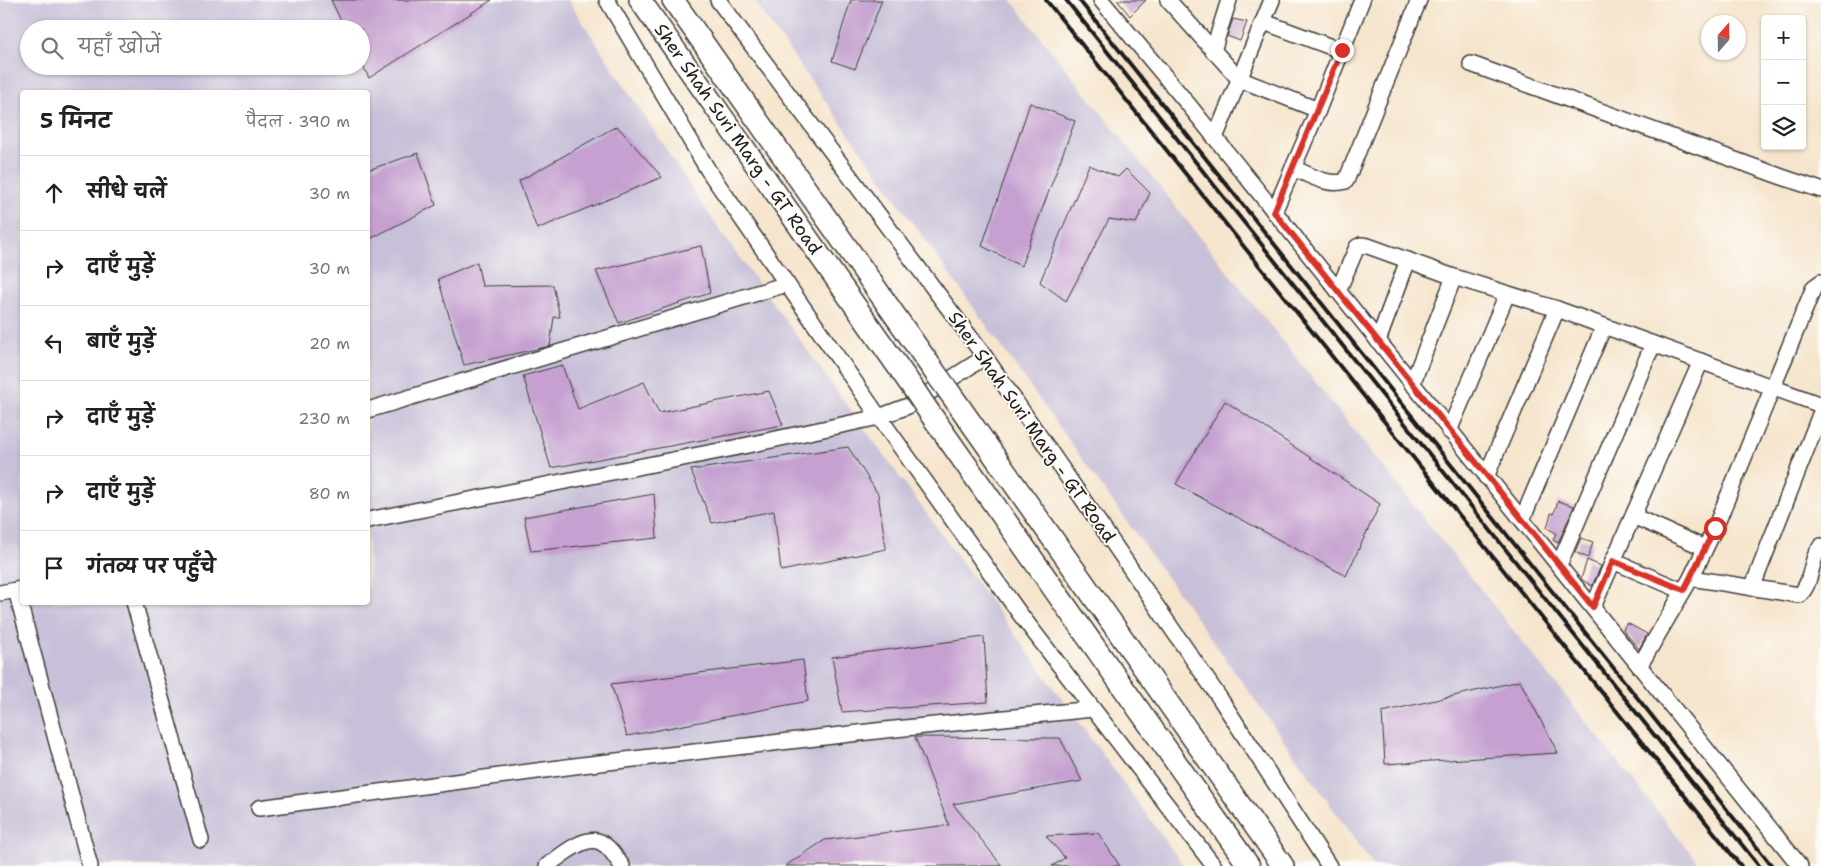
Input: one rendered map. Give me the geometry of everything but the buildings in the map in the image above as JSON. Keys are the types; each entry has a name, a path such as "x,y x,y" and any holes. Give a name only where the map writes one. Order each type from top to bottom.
{"highway":[{"name":"Sher Shah Suri Marg - GT Road","path":"640,0 1250,866"},
{"name":"Sher Shah Suri Marg - GT Road","path":"673,0 1283,866"}],"street":[{"name":"Sher Shah Suri Marg - GT Road","path":"607,0 708,170 879,417 1020,614 1210,865"},
{"name":"Sher Shah Suri Marg - GT Road","path":"718,0 985,357 1221,700 1329,866"},
{"path":"1101,0 1215,138 1800,866"},
{"path":"1168,0 1239,79 1318,110"},
{"path":"1213,52 1229,0"},
{"path":"1215,138 1272,0"},
{"path":"1274,212 1318,110 1362,0"},
{"path":"1293,168 1331,183 1346,181 1419,0"},
{"path":"1264,22 1342,50"},
{"path":"1471,64 1772,174 1821,190"},
{"path":"1338,291 1354,253 1361,245 1454,277 1558,309 1821,405"},
{"path":"1378,341 1408,260"},
{"path":"1412,384 1454,277"},
{"path":"1640,665 1687,584 1715,528 1814,287 1821,282"},
{"path":"370,409 787,284"},
{"path":"1449,431 1507,294"},
{"path":"1486,477 1558,309"},
{"path":"1522,520 1604,326"},
{"path":"1559,565 1653,344"},
{"path":"370,520 734,448 879,417 908,406 985,357"},
{"path":"1593,607 1701,361"},
{"path":"1752,588 1821,412"},
{"path":"1633,516 1705,548"},
{"path":"1613,561 1687,584 1752,588 1799,596 1806,587 1816,551 1821,546"},
{"path":"0,593 19,590"},
{"path":"23,605 90,866"},
{"path":"135,605 201,840"},
{"path":"259,808 582,764 1093,709"},
{"path":"546,866 574,846 588,841 600,841 610,850 622,866"}],"shaded area":[{"path":"0,0 568,0 720,231 1184,866 0,866"},
{"path":"753,0 1011,0 1701,866 1374,866"}],"railway":[{"path":"1046,0 1741,866"},
{"path":"1066,0 1759,866"},
{"path":"1079,0 1772,866"}],"route":[{"path":"1342,50 1274,212 1472,460 1593,607 1613,561 1684,590 1715,528"}]}
